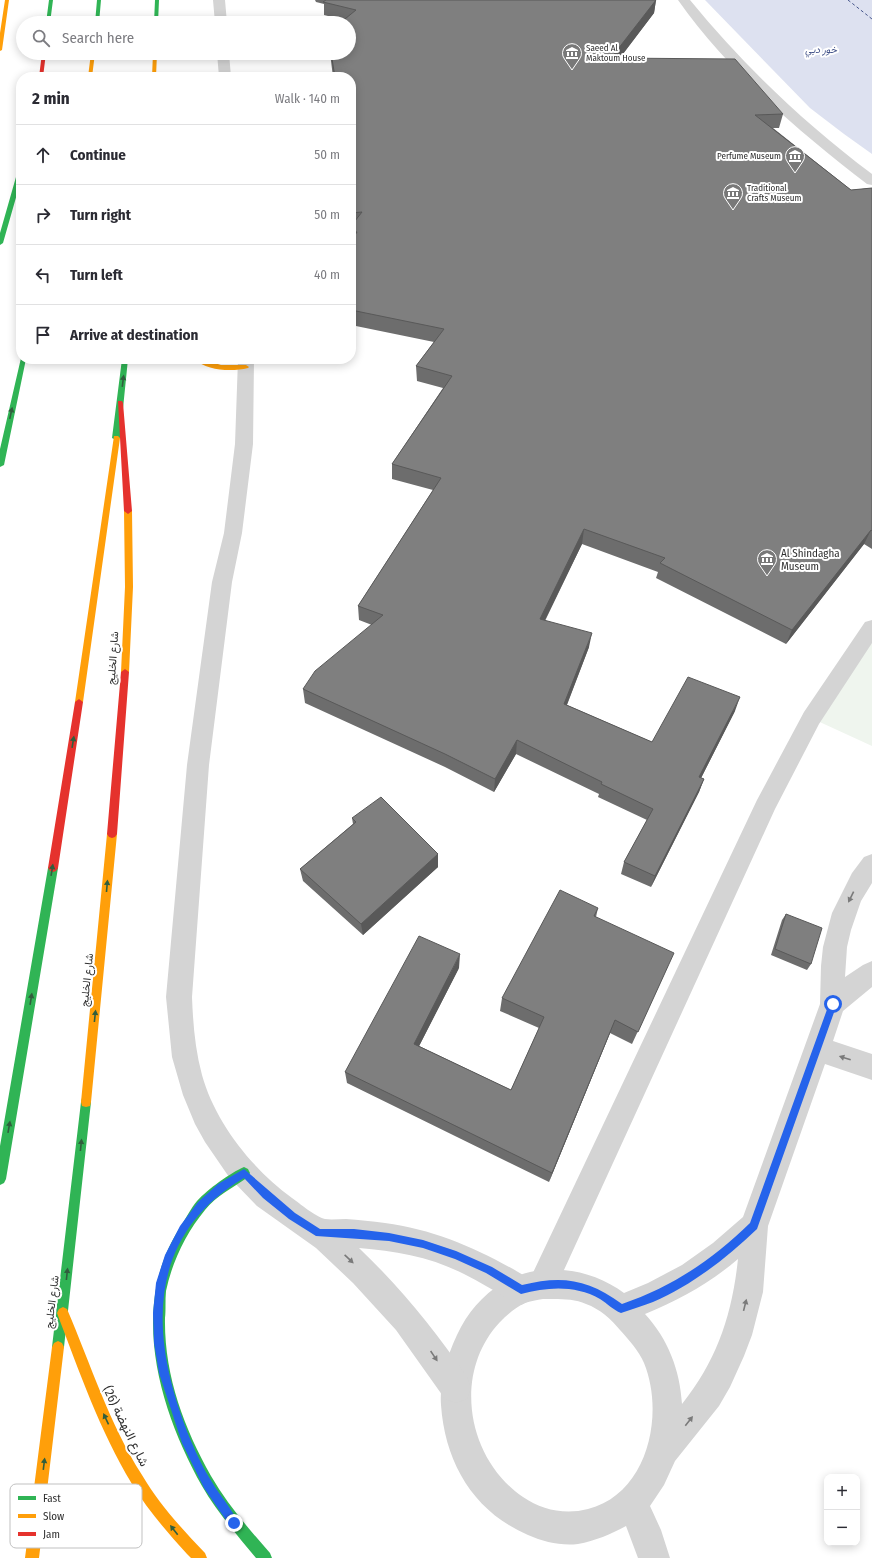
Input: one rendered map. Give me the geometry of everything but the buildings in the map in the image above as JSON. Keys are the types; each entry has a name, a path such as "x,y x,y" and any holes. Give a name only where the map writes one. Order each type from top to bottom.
{"main road":[{"path":"0,50 7,0"},
{"path":"98,16 99,0"},
{"path":"156,16 157,0"},
{"path":"49,16 51,4"},
{"path":"42,72 43,60"},
{"path":"91,72 92,60"},
{"path":"154,72 155,60"},
{"path":"0,243 16,187"},
{"path":"0,465 22,364"},
{"name":"شارع الخليج","path":"0,1179 78,712 108,499 124,364"},
{"path":"206,364 235,368 244,364"},
{"name":"شارع الخليج","path":"41,1484 63,1313 100,976 127,633 129,547 127,478 120,403"},
{"path":"244,1173 221,1187 201,1205 183,1229 169,1255 160,1283 158,1343 163,1373 187,1443 208,1485 234,1523 265,1558"},
{"name":"شارع النهضة (26)","path":"63,1313 100,1408 121,1452 141,1484"},
{"name":"شارع النهضة (26)","path":"142,1486 178,1535 200,1558"},
{"name":"شارع الخليج","path":"32,1558 33,1548"}],"street":[{"path":"219,0 220,16"},
{"path":"684,0 712,35 769,96 809,131 872,181"},
{"path":"224,60 225,72"},
{"path":"246,364 246,404 243,458 233,533 222,582 198,765 179,997 180,1028 185,1059 194,1089 207,1118 224,1147 244,1173 266,1195 292,1216 319,1233 377,1286 405,1316 431,1350 456,1388"},
{"path":"532,1287 765,806 811,718 872,627"},
{"path":"663,1450 688,1423 709,1394 726,1362 739,1329 748,1295 753,1260 754,1226 833,1004 832,975 835,947 841,921 850,897 872,864"},
{"path":"833,1004 855,984 872,973"},
{"path":"817,1049 872,1067"},
{"path":"621,1309 651,1298 680,1283 732,1248 754,1226"},
{"path":"319,1233 368,1235 423,1244 456,1255 532,1287"},
{"path":"564,1284 584,1288 604,1296 621,1309 641,1331 656,1357 665,1387 667,1418 663,1450 645,1488 632,1503 611,1518 587,1526 567,1528 536,1523 512,1511 491,1492 475,1469 463,1444 457,1416 456,1388 461,1361 470,1337 485,1317 502,1301 532,1287 564,1284"},
{"path":"632,1503 654,1558"}],"shaded area":[{"path":"872,629 872,746 811,718"}],"water":[{"name":"خور دبي","path":"705,0 872,0 872,154 810,108"}],"ferry route":[{"path":"848,0 872,19"}],"traffic: fast":[{"path":"49,16 51,0"},
{"path":"98,16 99,0"},
{"path":"156,16 157,0"},
{"path":"0,243 16,187"},
{"path":"0,465 22,364"},
{"path":"116,438 124,364"},
{"path":"0,1179 53,868"},
{"path":"58,1347 86,1102"},
{"path":"244,1173 216,1192 201,1205 174,1246 160,1292 159,1340 167,1389 184,1437 207,1482 235,1523 265,1558"}],"traffic: slow":[{"path":"0,50 7,0"},
{"path":"91,72 92,60"},
{"path":"154,72 155,60"},
{"path":"209,364 233,368 246,367"},
{"path":"79,702 116,438"},
{"path":"125,672 129,587 128,511"},
{"path":"86,1102 112,834"},
{"path":"63,1313 105,1419 140,1484"},
{"path":"41,1484 58,1347"},
{"path":"142,1487 159,1511 200,1558"},
{"path":"32,1558 33,1548"}],"traffic: jam":[{"path":"42,72 43,60"},
{"path":"120,403 128,511"},
{"path":"112,834 125,672"},
{"path":"53,868 79,702"}],"place":[{"name":"Saeed Al Maktoum House","path":"572,70"},
{"name":"Perfume Museum","path":"795,173"},
{"name":"Traditional Crafts Museum","path":"733,210"},
{"name":"Al Shindagha Museum","path":"767,576"}],"route":[{"path":"234,1523 208,1485 187,1443 163,1373 158,1343 160,1283 169,1255 183,1229 201,1205 221,1187 244,1173 266,1195 292,1216 319,1233 354,1233 389,1237 423,1244 456,1255 489,1270 521,1290 543,1284 564,1284 584,1288 604,1296 621,1309 651,1298 680,1283 732,1248 754,1226 833,1004"}]}
